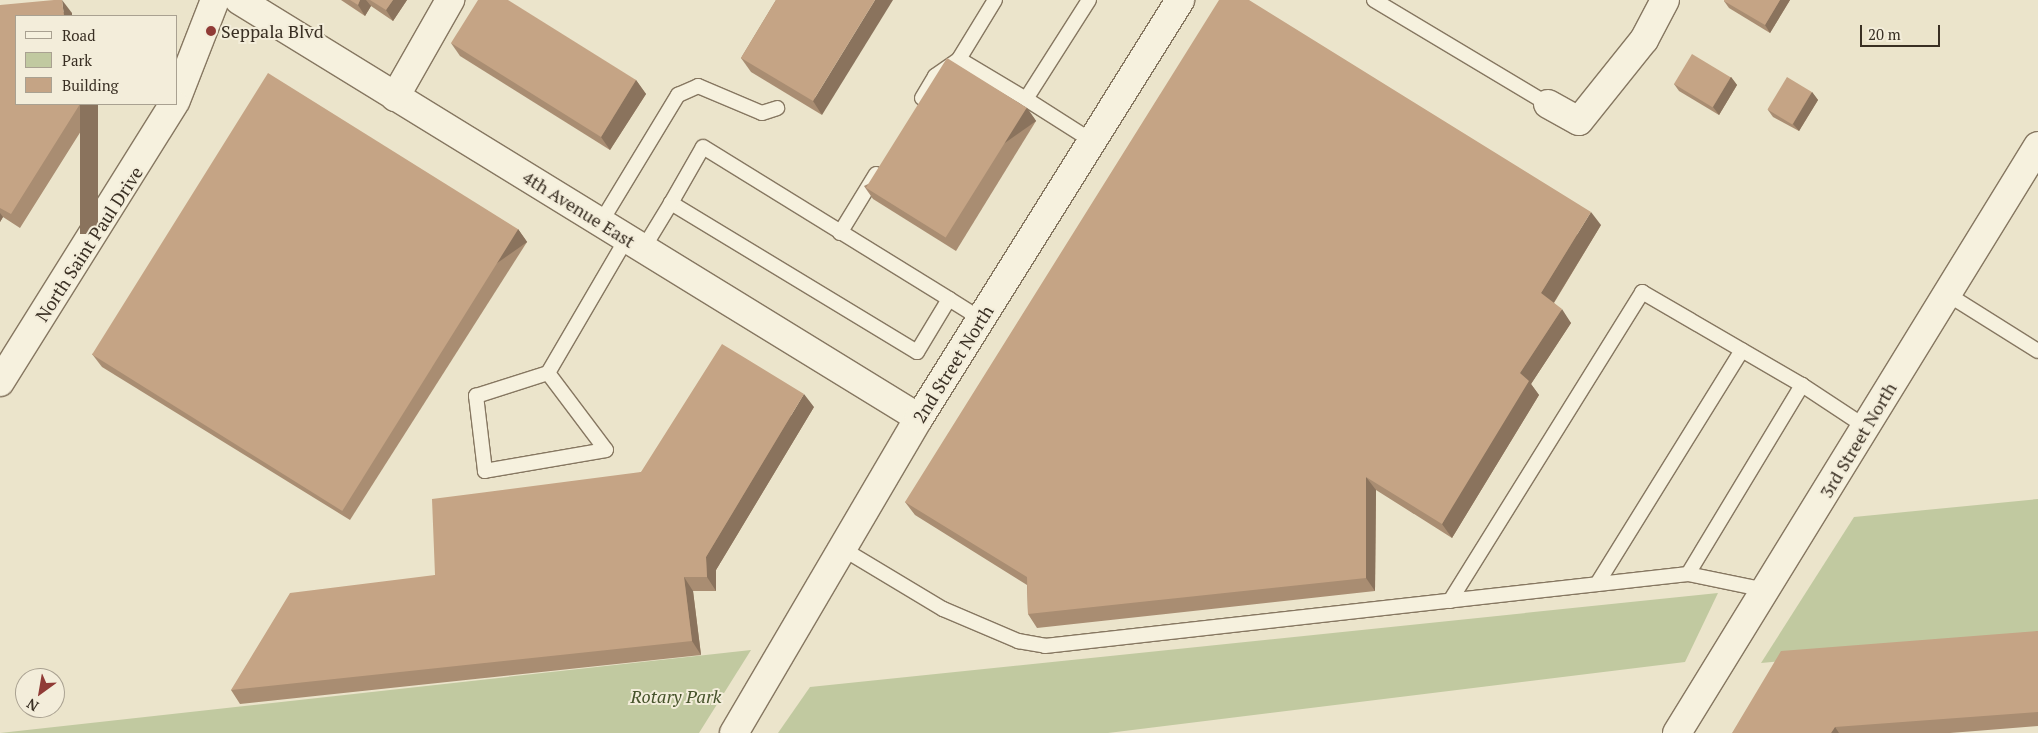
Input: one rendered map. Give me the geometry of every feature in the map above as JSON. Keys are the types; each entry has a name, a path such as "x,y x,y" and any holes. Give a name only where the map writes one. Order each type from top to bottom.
{"street":[{"path":"178,95 215,0"},
{"name":"4th Avenue East","path":"239,0 919,418"},
{"path":"394,97 450,0"},
{"name":"2nd Street North","path":"734,733 919,418 1180,0"},
{"path":"1548,104 1579,121 1644,40 1666,0"},
{"name":"North Saint Paul Drive","path":"0,382 173,105"},
{"name":"3rd Street North","path":"1677,733 2038,146"}],"lane":[{"path":"915,109 935,76 959,59 995,0"},
{"path":"1026,99 1089,0"},
{"path":"1374,0 1548,104"},
{"path":"959,59 1092,140"},
{"path":"601,222 678,95 698,86 762,114 777,108"},
{"path":"548,373 606,450 485,470 476,396 548,373 635,243 671,203 703,147 981,319"},
{"path":"840,233 885,159"},
{"path":"671,203 917,352 949,299"},
{"path":"1450,601 1642,292 1802,385 1866,427"},
{"path":"1947,294 2038,351"},
{"path":"1597,584 1742,350"},
{"path":"1688,574 1802,385"},
{"path":"843,549 943,609 1018,641 1045,646 1688,574 1766,590"}],"green space":[{"path":"2038,499 2038,636 1761,663 1854,517"},
{"path":"1718,593 1685,662 1108,733 778,733 810,687"},
{"name":"Rotary Park","path":"751,650 699,733 0,733"}],"building":[{"path":"62,0 64,15 15,15 15,105 79,105 11,214 0,208 0,5"},
{"path":"350,0 360,0 358,5"},
{"path":"370,0 393,0 386,10"},
{"path":"478,0 508,0 636,80 601,137 451,43"},
{"path":"776,0 875,0 813,101 741,58"},
{"path":"1219,0 1249,0 1591,212 1541,293 1562,309 1520,373 1529,381 1442,524 1366,477 1366,578 1028,614 1027,577 905,502"},
{"path":"1724,0 1780,0 1765,25"},
{"path":"1692,54 1731,77 1713,107 1674,84"},
{"path":"947,58 1027,108 946,238 866,188"},
{"path":"268,73 518,229 342,511 92,355"},
{"path":"1787,77 1812,92 1792,125 1767,110"},
{"path":"722,344 804,394 706,557 707,577 684,577 692,641 231,690 290,593 435,575 432,499 641,472"},
{"path":"2038,631 2038,712 1835,727 1831,733 1732,733 1781,651"}],"place":[{"name":"Seppala Blvd","path":"211,31"}]}
